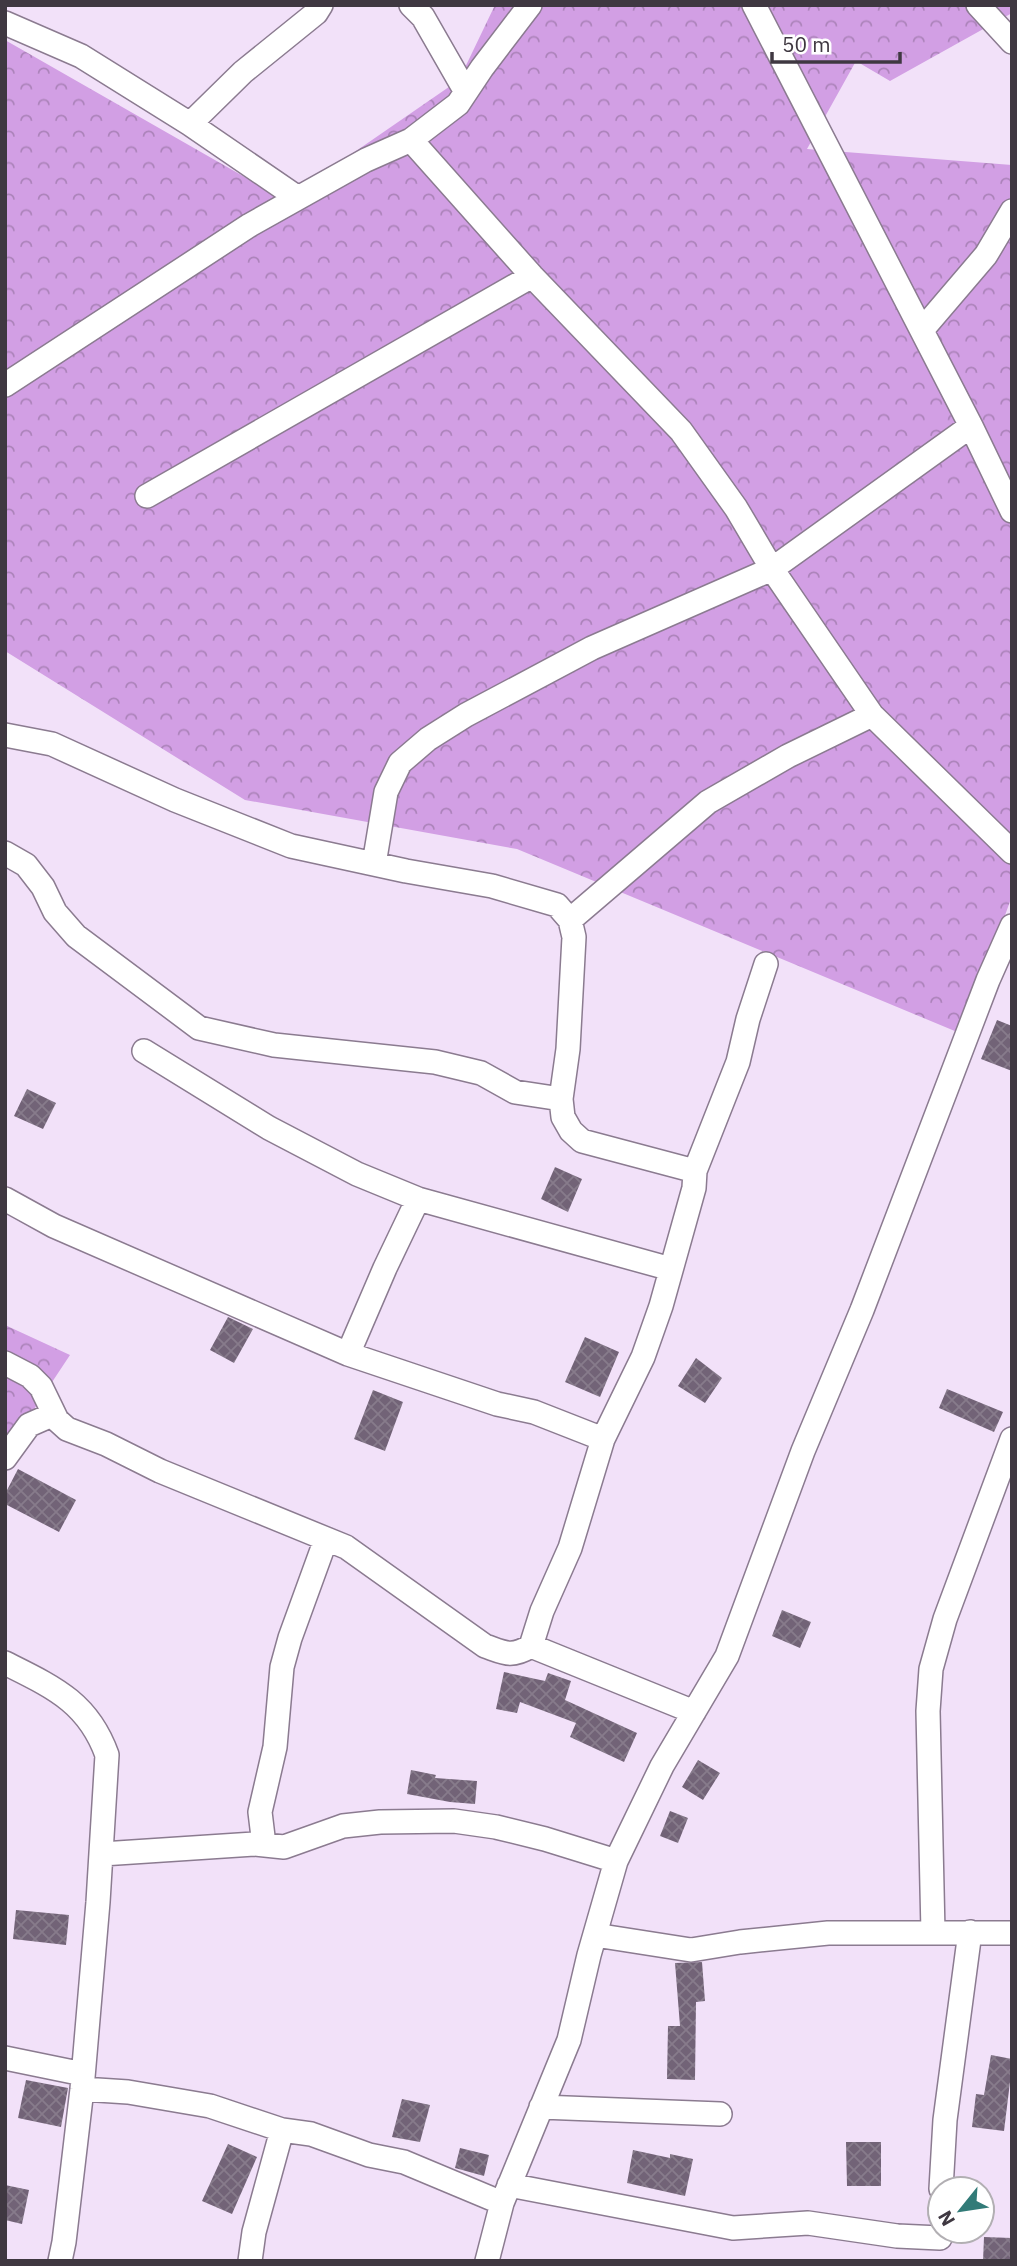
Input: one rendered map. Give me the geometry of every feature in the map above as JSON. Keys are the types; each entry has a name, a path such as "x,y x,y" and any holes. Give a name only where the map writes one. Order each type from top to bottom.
{"street":[{"path":"190,124 243,72 316,13 321,5"},
{"path":"411,5 423,17 466,92"},
{"path":"5,385 250,225 366,160 411,140 458,104 530,5"},
{"path":"754,5 1011,507"},
{"path":"978,5 1012,42"},
{"path":"5,23 81,56 190,124 298,198"},
{"path":"411,140 532,276 681,431 736,508 772,569 872,715 1012,852"},
{"path":"922,330 986,255 1012,211"},
{"path":"146,496 532,276"},
{"path":"374,864 386,792 400,763 428,739 466,715 592,648 772,569 971,426"},
{"path":"570,920 708,802 788,756 872,715"},
{"path":"5,735 52,744 176,800 292,846 492,886 557,905 570,920 574,937 568,1049 561,1099 563,1117 571,1131 582,1141 695,1171"},
{"path":"5,853 26,865 43,887 55,912 76,936 199,1028 274,1045 435,1062 481,1073 515,1093 561,1099"},
{"path":"487,2261 505,2194 569,2040 616,1861 663,1766 727,1656 803,1451 862,1310 988,981 1012,926"},
{"path":"5,1363 30,1376 41,1387 54,1414 67,1429 106,1444 160,1471 346,1547 485,1646 509,1655 520,1653 531,1646 542,1611 570,1548 603,1439 643,1357 694,1188 695,1171 738,1062 748,1019 766,964"},
{"path":"145,1051 269,1128 357,1174 418,1199 671,1269"},
{"path":"5,1199 54,1226 348,1354 498,1404 534,1412 603,1439"},
{"path":"348,1354 418,1199"},
{"path":"5,1458 29,1425 54,1414"},
{"path":"933,1932 928,1711 931,1669 945,1619 1012,1439"},
{"path":"264,1845 260,1812 275,1747 282,1667 326,1539"},
{"path":"531,1646 694,1712"},
{"path":"5,1663 62,1694 89,1719 99,1734 107,1755 102,1854 83,2082 60,2261"},
{"path":"102,1854 232,1845 284,1847 343,1826 380,1822 454,1821 496,1827 545,1839 616,1861"},
{"path":"941,2175 945,2120 970,1931"},
{"path":"595,1935 691,1950 828,1933 1012,1933"},
{"path":"5,2058 83,2082 210,2106 282,2130 311,2134 369,2155 404,2162 505,2194 733,2228 808,2223 926,2241"},
{"path":"541,2107 720,2114"},
{"path":"250,2261 254,2232 282,2130"}],"green space":[{"path":"495,5 1012,5 1012,13 890,81 856,61 807,149 1012,165 1012,896 962,1034 517,849 245,800 5,651 5,40 285,200 459,80"},
{"path":"5,1325 70,1355 5,1453"}],"building":[{"path":"997,1020 1012,1026 1012,1071 981,1059"},
{"path":"27,1089 56,1103 43,1129 14,1116"},
{"path":"555,1167 582,1179 568,1212 541,1199"},
{"path":"228,1317 253,1329 234,1363 210,1350"},
{"path":"585,1337 619,1352 600,1397 565,1382"},
{"path":"696,1358 722,1378 705,1403 678,1386"},
{"path":"947,1389 1003,1412 994,1432 939,1408"},
{"path":"373,1390 403,1402 385,1451 354,1439"},
{"path":"18,1469 76,1500 59,1532 5,1504 5,1494"},
{"path":"782,1610 811,1622 800,1648 772,1636"},
{"path":"504,1672 545,1681 548,1673 571,1681 565,1700 637,1733 624,1762 570,1737 576,1723 520,1702 517,1713 496,1709"},
{"path":"698,1760 720,1773 703,1800 682,1787"},
{"path":"411,1770 436,1775 435,1778 477,1781 475,1804 407,1794"},
{"path":"670,1811 688,1818 678,1843 660,1836"},
{"path":"16,1910 69,1915 66,1945 13,1939"},
{"path":"702,1962 705,2001 696,2002 695,2080 667,2079 668,2026 680,2026 675,1963"},
{"path":"991,2055 1012,2059 1012,2082 1004,2131 972,2127 976,2094 984,2095"},
{"path":"26,2080 68,2088 61,2127 18,2118"},
{"path":"402,2099 430,2105 420,2142 392,2137"},
{"path":"846,2142 881,2142 881,2186 847,2186"},
{"path":"228,2144 257,2157 232,2214 202,2201"},
{"path":"460,2148 489,2155 484,2176 455,2168"},
{"path":"633,2150 670,2158 670,2154 693,2159 685,2196 627,2183"},
{"path":"5,2185 29,2190 22,2224 5,2220"},
{"path":"996,2237 1012,2238 1012,2261 983,2261 984,2245 996,2245"}]}
